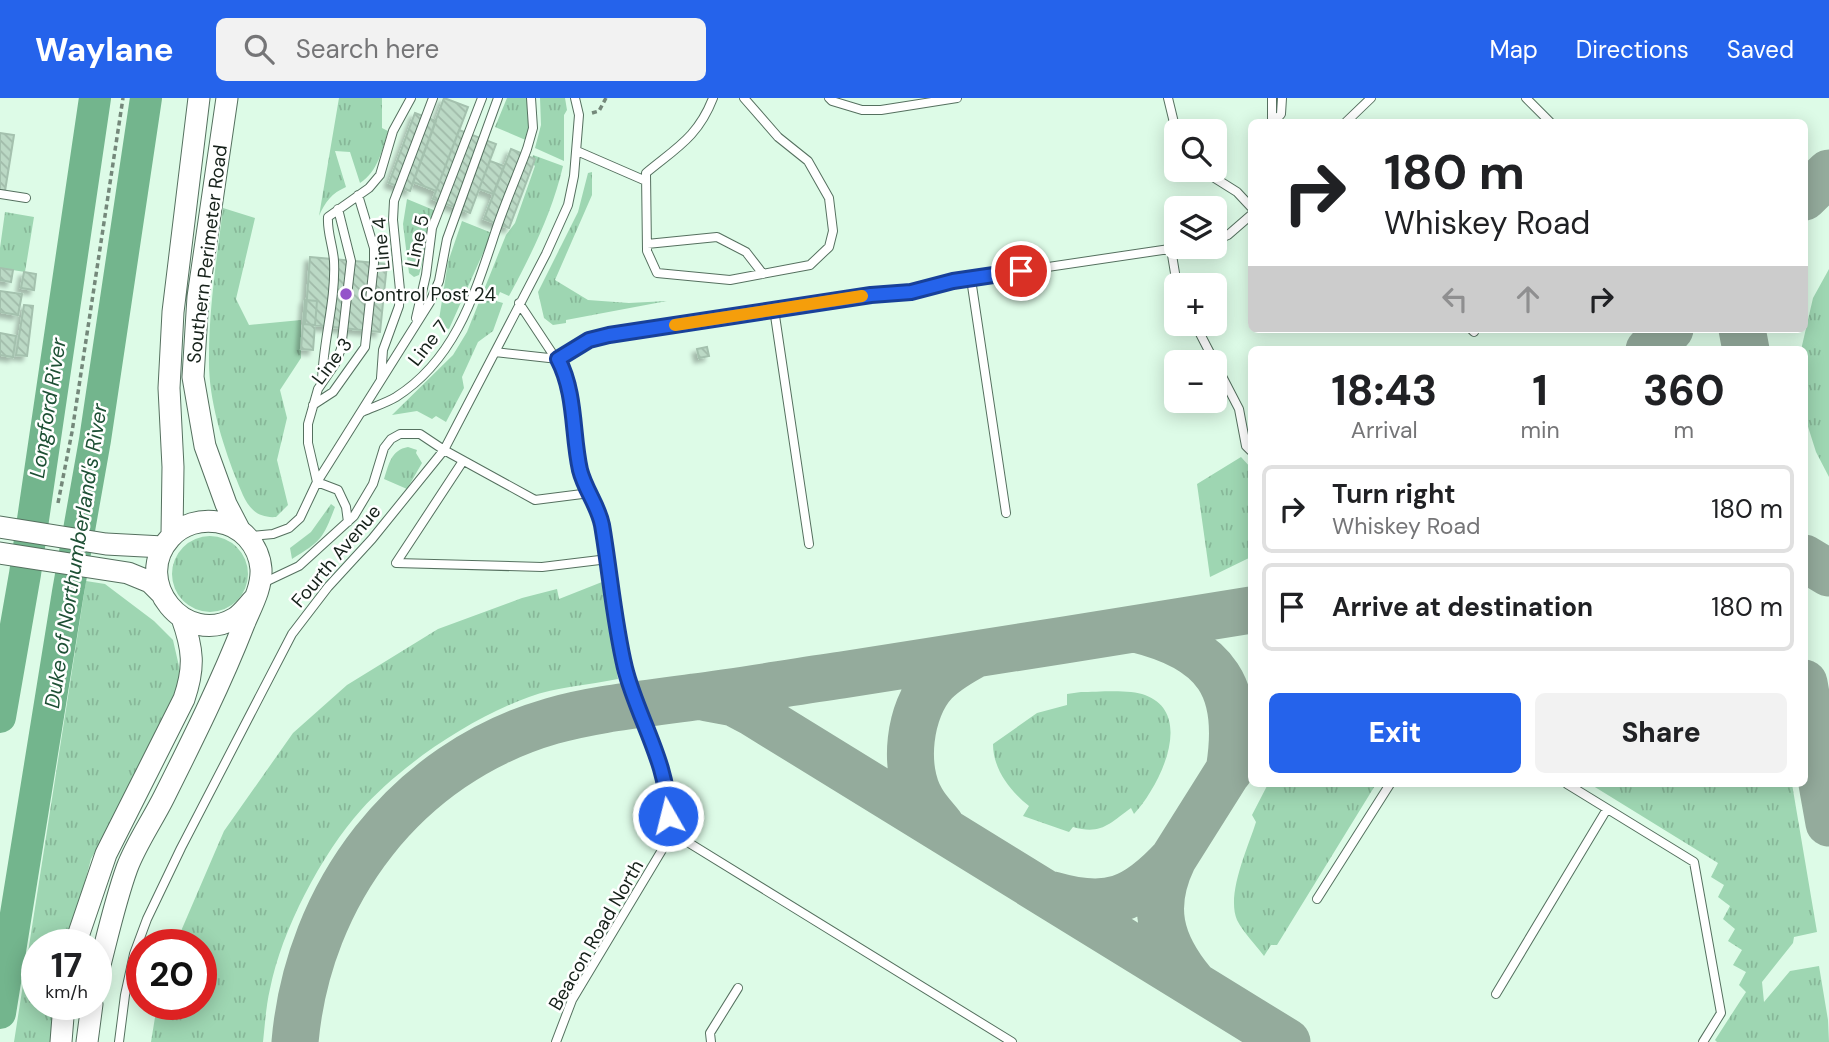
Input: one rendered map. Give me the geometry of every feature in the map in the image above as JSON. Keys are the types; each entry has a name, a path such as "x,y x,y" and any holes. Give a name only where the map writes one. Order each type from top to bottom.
{"street":[{"name":"Southern Perimeter Road","path":"167,541 173,467 169,388 173,312 198,98"},
{"name":"Southern Perimeter Road","path":"227,98 198,297 193,377 205,446 226,504 243,533"},
{"path":"110,929 128,866 230,660 257,592 261,567 254,547 243,533 225,523 208,520 191,523 167,541 156,569 160,592"},
{"path":"0,527 106,544 167,541"},
{"path":"0,553 128,573 150,582 168,606 182,618 200,625 219,624 236,618 257,592"},
{"path":"80,929 106,854 184,699 191,678 189,640 182,618"},
{"path":"61,1042 63,1020"},
{"path":"87,1042 90,1020"}],"lane":[{"path":"317,482 308,443 308,424 322,381 329,327 334,259 328,232 328,217 369,188 380,175 393,131 408,102 397,98"},
{"name":"Line 4","path":"381,382 383,350 399,306 394,201 433,98"},
{"name":"Line 5","path":"413,327 426,275 432,228 482,98"},
{"path":"243,533 273,534 289,528 300,518 317,482 430,302 439,281 447,239 498,98"},
{"name":"Line 7","path":"362,412 394,398 419,380 460,329 533,128 531,98"},
{"name":"Fourth Avenue","path":"119,1042 134,954 147,919 292,634 328,587 372,539 444,450 546,254 568,205 577,151 579,115 575,98"},
{"path":"713,98 697,131 646,173 647,251 657,272 730,280 810,265 829,247 833,231 829,198 808,161 778,137 744,98"},
{"path":"829,98 862,110 881,110 957,98"},
{"path":"1168,98 1173,119"},
{"path":"1272,98 1273,119"},
{"path":"1276,119 1281,114 1282,98"},
{"path":"1349,119 1371,98"},
{"path":"1526,98 1546,119"},
{"path":"577,151 646,181"},
{"path":"1221,182 1237,192 1248,204"},
{"path":"0,194 26,198"},
{"name":"Line 3","path":"313,405 333,393 365,347 374,248 358,195"},
{"path":"322,381 335,364 341,349 351,261 338,209"},
{"path":"1227,235 1248,218"},
{"path":"647,244 717,237 746,253 763,274"},
{"path":"495,352 558,359 589,340 609,335 871,295 911,292 971,279 1164,250"},
{"path":"971,279 1006,513"},
{"name":"Beacon Road North","path":"519,303 558,359 567,383 580,470 599,513 625,668 662,772 669,802 668,830 662,850 572,1000 556,1042"},
{"path":"774,310 809,544"},
{"path":"1201,336 1240,409 1248,448"},
{"path":"257,592 299,566 348,522 373,484 384,448 391,439 410,433 421,434 463,461 535,500 590,493"},
{"path":"463,461 396,563 542,567 608,559"},
{"path":"317,482 338,490 346,507 348,522"},
{"path":"1317,899 1388,787"},
{"path":"1572,787 1695,862 1721,1013 1703,1042"},
{"path":"1496,994 1607,809"},
{"path":"668,830 1012,1042"},
{"path":"711,1042 709,1033 738,988"}],"path":[{"path":"58,503 72,432 123,98"},
{"path":"591,113 599,111 607,98"}],"green space":[{"path":"339,98 382,98 382,128 388,131 375,167 360,183 350,152 335,151 346,187 330,198 319,216"},
{"path":"507,98 528,98 531,117 528,141 495,127"},
{"path":"540,98 565,98 567,110 564,115 564,161 535,148 541,125"},
{"path":"533,155 563,166 553,200 509,296 500,292 496,301 503,303 493,331 478,342 462,377 464,388 446,422 436,416 432,419 417,411 392,415 453,355 467,332 506,235 515,223 535,166 531,162"},
{"path":"592,172 592,195 555,280 588,300 629,303 667,301 566,320 566,323 553,325 544,318 538,292 578,212 588,173"},
{"path":"407,199 436,211 419,275 414,277 409,273 403,224"},
{"path":"223,208 255,218 236,299 249,325 301,320 301,358 280,390 287,418 277,460 288,505 276,517 259,514 245,499 225,447 213,402 209,372 209,338"},
{"path":"5,212 34,217 25,272 0,268"},
{"path":"462,221 492,233 449,329 438,326 448,262"},
{"path":"1829,269 1829,477 1816,452 1808,427 1808,346 1802,346 1805,333 1808,333 1813,298"},
{"path":"408,447 417,450 422,463 407,489 384,479 394,454"},
{"path":"1241,457 1248,465 1248,558 1210,577 1197,484"},
{"path":"331,504 335,507 324,533 309,548 292,559 290,548 311,532"},
{"path":"218,536 231,542 242,553 248,566 246,589 231,606 218,612 202,612 189,606 174,589 172,566 178,553 195,538"},
{"path":"86,581 105,584 154,621 173,640 181,675 177,702 91,859 72,929 32,929"},
{"path":"602,582 618,679 550,691 529,697 484,717 417,760 361,810 318,870 293,918 275,966 263,1042 151,1042 155,1020 217,1020 217,929 182,929 224,831 293,733 347,685 438,629 522,598 557,589 559,599"},
{"path":"1123,691 1145,695 1160,704 1168,718 1171,734 1162,769 1144,802 1134,814 1131,808 1098,829 1073,827 1069,832 1023,816 1029,806 1015,794 999,771 993,744 1037,713 1067,705 1067,694"},
{"path":"1266,787 1374,787 1277,945 1271,945 1264,956 1237,920 1234,909 1239,871 1256,822 1252,815"},
{"path":"1595,787 1793,787 1817,932 1794,937 1793,943 1762,982 1764,1002 1790,971 1819,966 1829,1042 1715,1040 1746,992 1739,985 1746,972 1733,965 1742,950 1728,941 1735,929 1723,919 1730,906 1718,897 1724,885 1711,877 1718,863"},
{"path":"21,997 21,1020 55,1020 53,1042 14,1042"}],"building":[{"path":"444,98 468,107 436,191 413,182"},
{"path":"415,113 436,121 410,191 389,183"},
{"path":"459,130 496,144 470,213 433,199"},
{"path":"0,133 14,135 5,191 0,190"},
{"path":"511,149 535,159 509,228 484,219"},
{"path":"490,161 504,166 493,194 479,189"},
{"name":"Control Post 24","path":"310,257 387,264 380,332 305,324"},
{"path":"0,268 13,270 11,282 0,280"},
{"path":"24,272 36,274 34,290 21,288"},
{"path":"0,291 22,294 18,315 0,312"},
{"path":"305,300 317,301 313,350 301,349"},
{"path":"24,305 33,306 27,356 16,355"},
{"path":"0,333 16,336 13,357 0,355"},
{"path":"707,347 709,356 699,358 697,349"}],"waterway":[{"name":"Longford River","path":"0,717 25,574 95,98"},
{"name":"Duke of Northumberland's River","path":"0,1013 95,440 146,98"}],"taxiway":[{"path":"1808,193 1829,173"},
{"path":"1653,346 1666,333"},
{"path":"1743,333 1745,346"},
{"path":"1808,560 1829,573"},
{"path":"295,1042 304,987 320,935 344,886 374,841 410,802 452,768 500,741 552,721 604,710 1248,610"},
{"path":"1135,629 1163,637 1186,648 1218,676 1227,695 1232,717 1229,771"},
{"path":"942,827 924,804 916,788 910,756 914,723 919,707 935,682 954,666 976,654"},
{"path":"707,698 734,703 753,713 1287,1042"},
{"path":"1808,705 1829,823"},
{"path":"1173,859 1246,743"},
{"path":"1053,895 1090,902 1119,898 1146,884 1173,859 1162,893 1162,924 1172,953 1192,982"}],"slow traffic":[{"path":"675,325 862,296"}],"place":[{"name":"Control Post 24","path":"346,294"}],"route":[{"path":"668,816 669,802 662,772 625,668 602,525 596,503 580,470 567,383 558,359 598,337 871,295 911,292 953,281 1021,271"}]}
